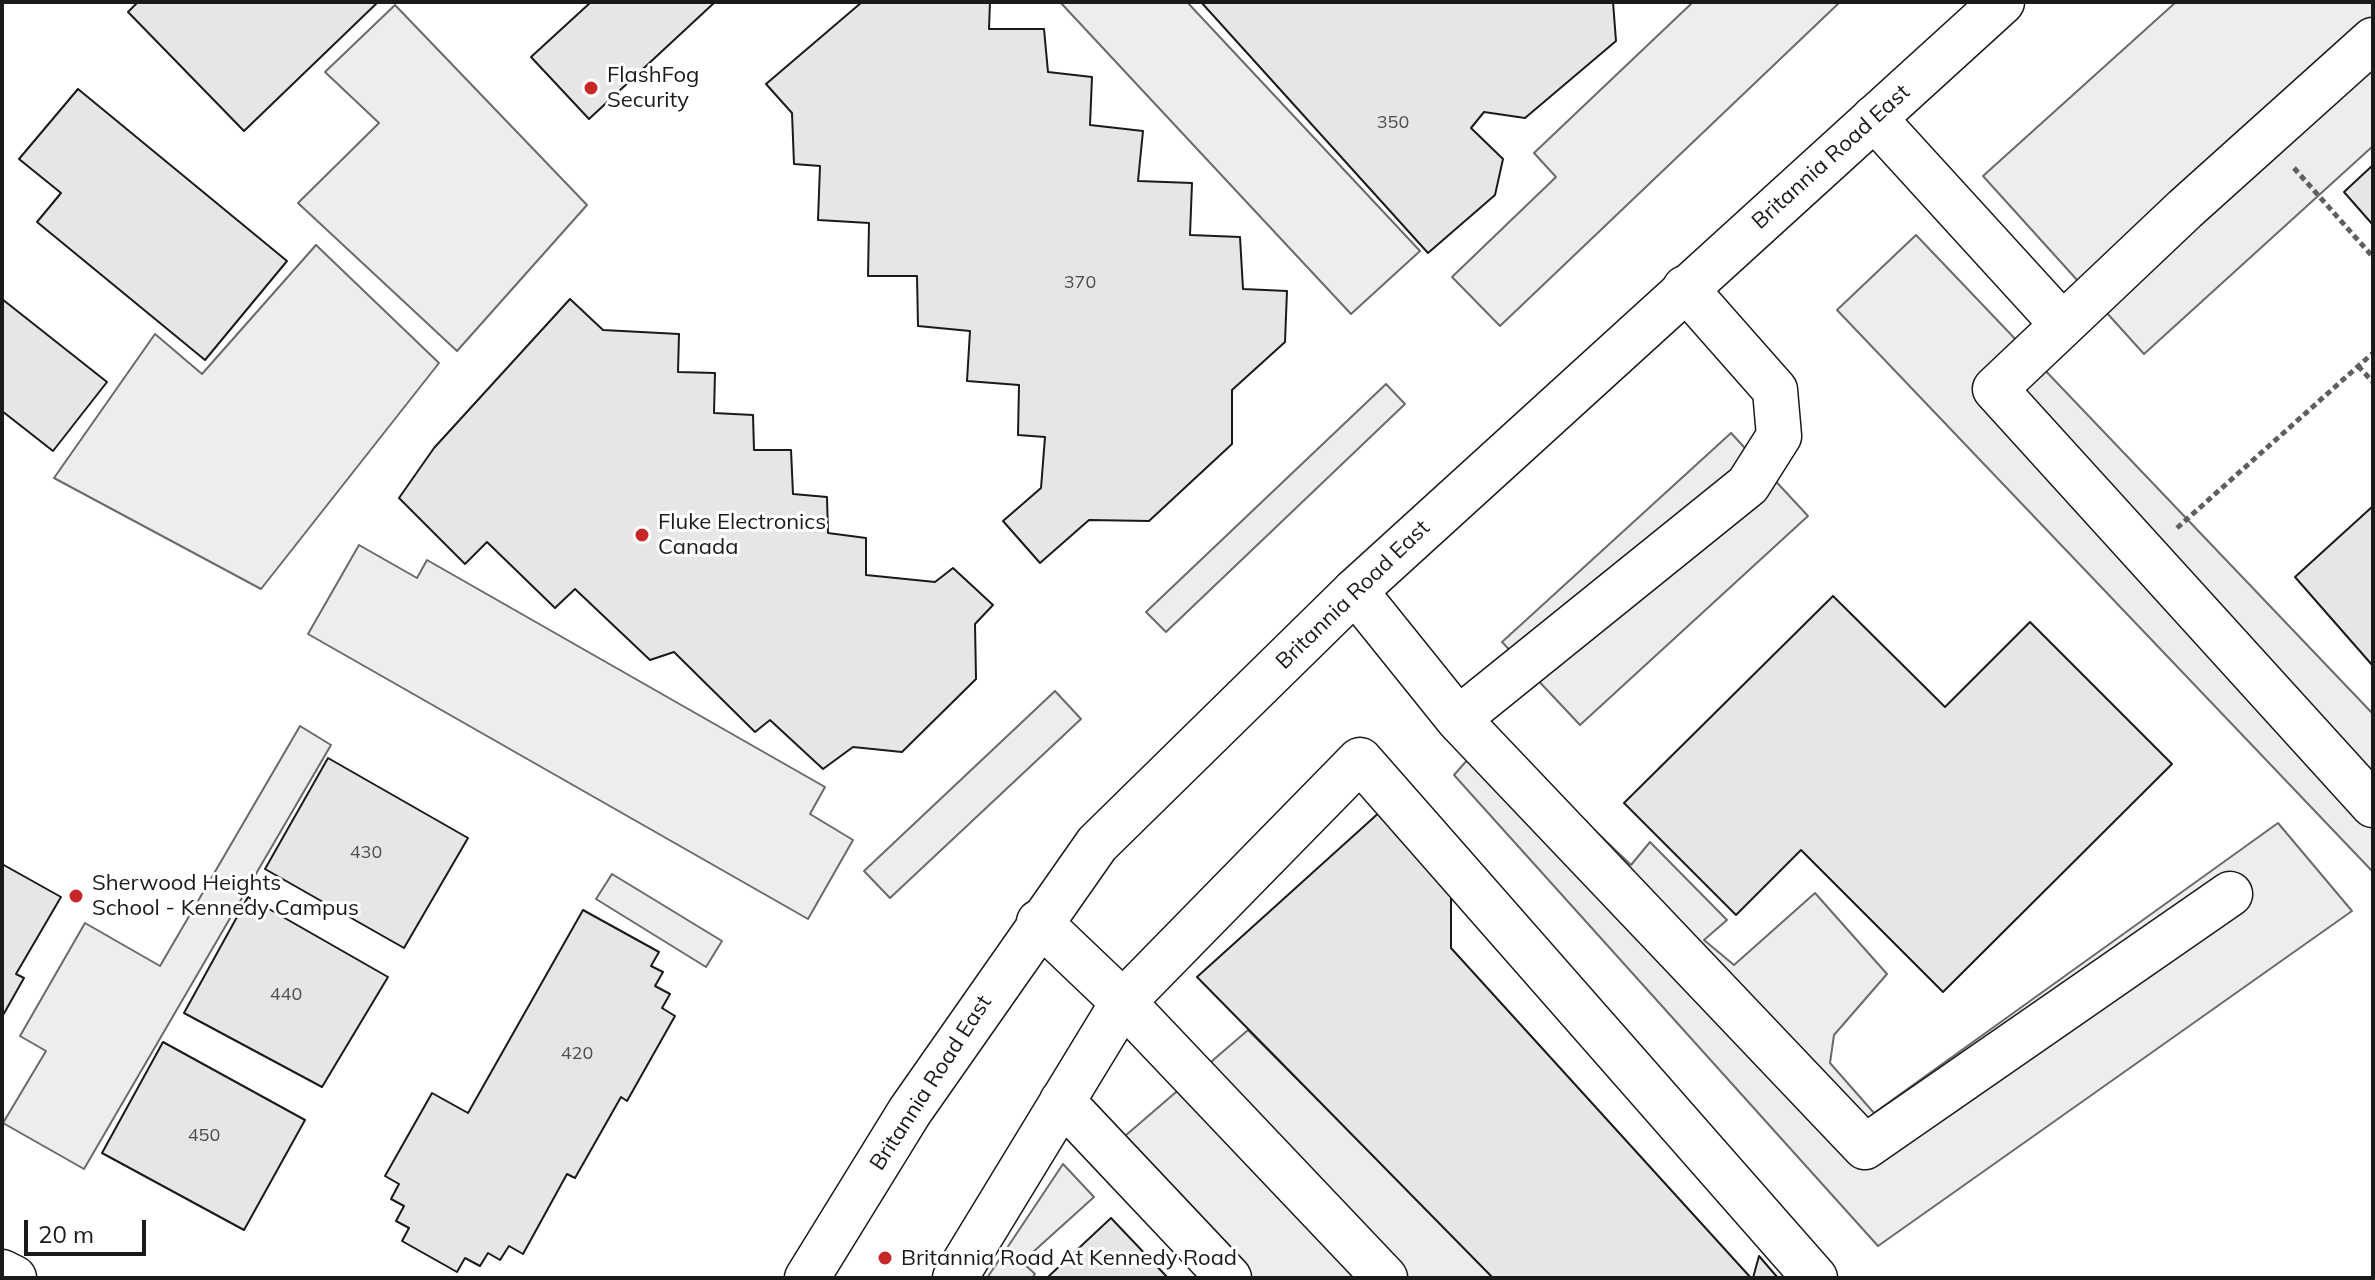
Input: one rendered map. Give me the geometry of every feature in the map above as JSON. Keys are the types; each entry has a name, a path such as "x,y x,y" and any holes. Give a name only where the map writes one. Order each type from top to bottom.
{"main road":[{"name":"Britannia Road East","path":"807,1278 910,1111 1039,922 1097,844 1355,591 2002,2"},
{"path":"2373,40 1995,389 2373,805"},
{"path":"1874,118 2062,324"},
{"path":"1458,719 1748,485 1779,436 1775,390 1685,288"},
{"path":"1355,591 1458,719 1865,1147 2230,894"},
{"path":"955,1278 1123,1002 1360,760 1815,1278"},
{"path":"1039,922 1123,1002 1385,1278"},
{"path":"1062,1101 1229,1278"},
{"path":"2,1272 14,1278"}],"path":[{"path":"2266,137 2373,257"},
{"path":"2147,556 2373,353"},
{"path":"2358,366 2373,382"}],"shaded area":[{"path":"1060,2 1187,2 1420,251 1351,314"},
{"path":"1693,2 1840,2 1500,326 1452,277 1556,177 1534,153"},
{"path":"2176,2 2373,2 2373,146 2144,354 1983,176"},
{"path":"395,5 587,205 457,351 298,203 379,123 325,72"},
{"path":"1916,235 2373,714 2373,872 1837,310"},
{"path":"316,245 439,363 261,589 54,478 155,334 202,374"},
{"path":"1386,384 1405,404 1166,632 1146,612"},
{"path":"1731,433 1808,516 1580,725 1502,642"},
{"path":"359,545 417,578 427,560 825,787 810,814 853,840 808,919 308,634"},
{"path":"1055,691 1081,719 890,898 864,871"},
{"path":"300,726 331,745 84,1169 3,1123 46,1051 20,1036 85,923 160,966"},
{"path":"1492,732 1631,865 1650,842 1727,920 1704,940 1734,965 1815,893 1887,974 1834,1035 1830,1063 1874,1113 2278,823 2352,911 1878,1246 1454,775"},
{"path":"612,874 722,941 706,967 596,899"},
{"path":"1248,1030 1496,1278 1222,1278 1096,1161"},
{"path":"1063,1164 1094,1197 1022,1262 1035,1274 1032,1278 987,1278"}],"building":[{"path":"138,2 378,2 244,131 128,12"},
{"name":"FlashFog Security","path":"591,2 715,2 589,119 531,57"},
{"path":"862,2 990,2 989,29 1044,29 1048,72 1092,77 1090,125 1143,131 1138,181 1192,183 1190,235 1240,237 1243,289 1287,291 1285,342 1232,390 1232,444 1149,521 1089,520 1040,563 1003,521 1041,488 1045,437 1018,435 1019,385 967,381 970,331 918,326 917,276 868,276 869,223 818,220 820,166 794,164 792,113 766,84"},
{"path":"1201,2 1613,2 1616,41 1525,118 1484,112 1471,128 1503,159 1495,195 1428,253"},
{"path":"78,89 287,261 205,360 37,222 61,193 19,159"},
{"path":"2373,165 2373,225 2344,192"},
{"path":"2,299 107,382 53,451 2,411"},
{"name":"Fluke Electronics Canada","path":"570,299 603,330 679,334 678,372 715,373 714,413 753,415 754,450 791,450 793,494 827,497 828,533 866,538 866,575 935,582 953,568 993,605 975,624 976,679 902,752 853,747 823,769 770,720 755,732 674,652 650,660 575,589 555,608 487,542 465,564 399,498 434,448"},
{"path":"2373,506 2373,666 2295,577"},
{"path":"1833,596 1945,707 2030,622 2172,764 1943,992 1801,850 1736,915 1624,803"},
{"path":"328,758 468,838 404,948 265,869"},
{"path":"1382,810 1451,887 1451,948 1751,1278 1493,1278 1197,977"},
{"path":"2,864 61,897 16,974 24,978 2,1017"},
{"path":"248,897 388,977 322,1087 184,1013"},
{"path":"583,910 659,952 651,966 663,972 655,986 670,994 662,1008 675,1016 627,1101 621,1097 575,1178 567,1174 523,1254 509,1246 500,1260 488,1253 480,1266 465,1258 457,1272 402,1241 409,1228 396,1221 404,1206 391,1199 399,1184 385,1176 432,1093 468,1113"},
{"path":"163,1042 305,1120 244,1230 102,1153"},
{"path":"1111,1218 1168,1278 1048,1278 1049,1276"},
{"path":"1759,1256 1778,1278 1753,1278"}],"place":[{"name":"FlashFog Security","path":"591,88"},
{"name":"Fluke Electronics Canada","path":"642,535"},
{"name":"Sherwood Heights School - Kennedy Campus","path":"76,896"},
{"name":"Britannia Road At Kennedy Road","path":"885,1258"}]}
